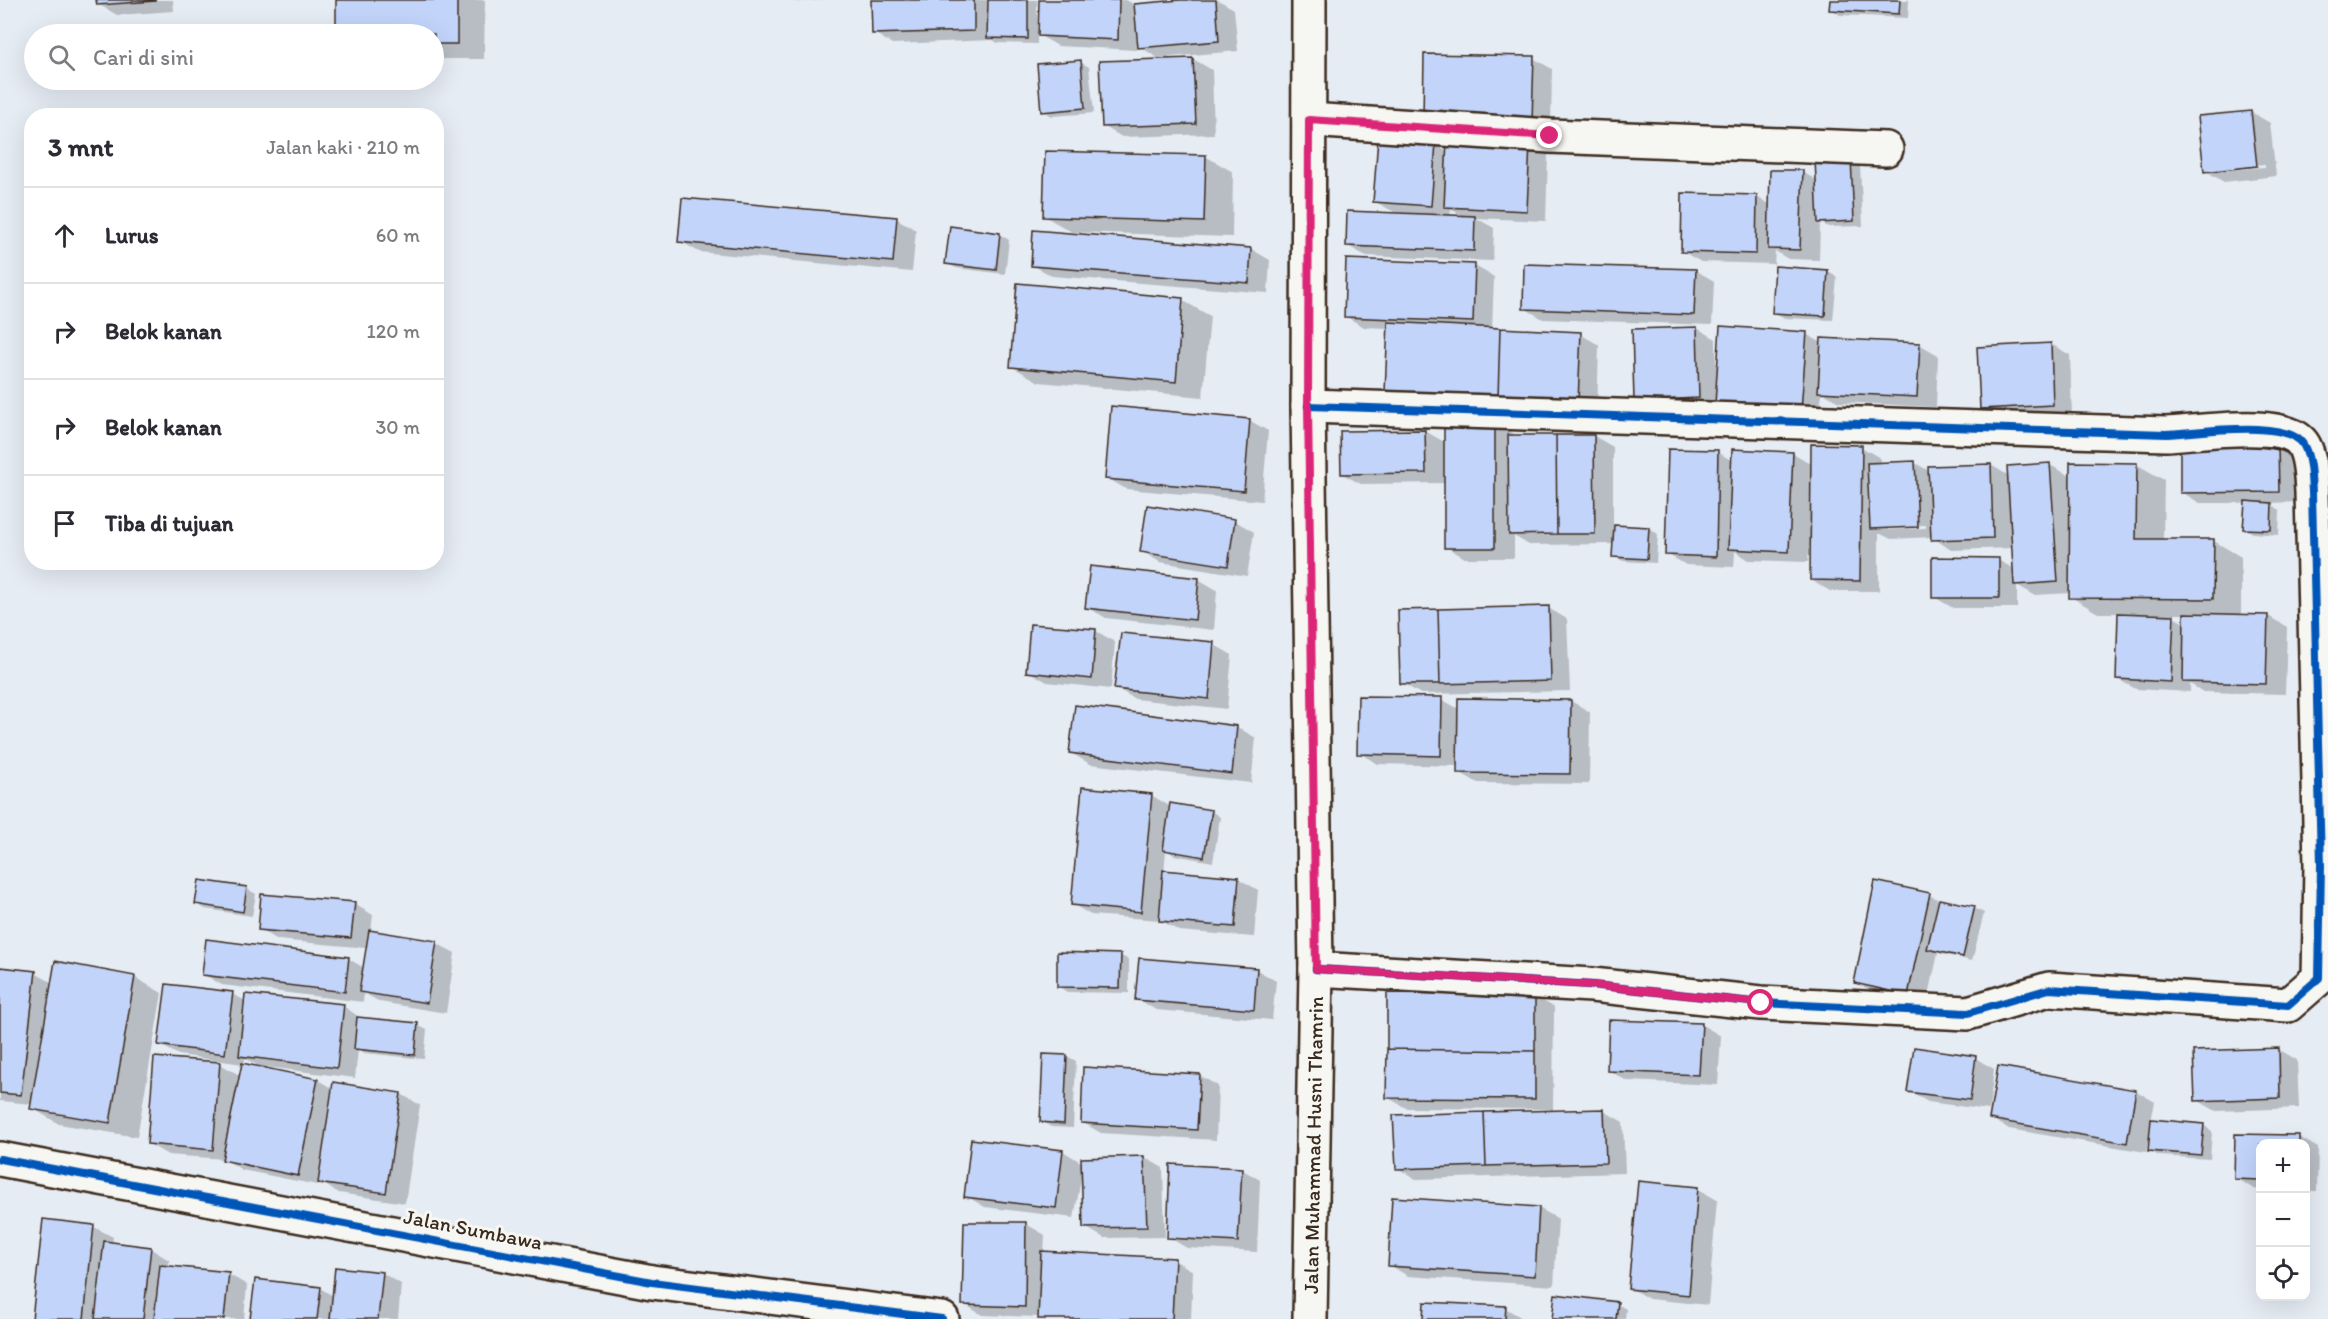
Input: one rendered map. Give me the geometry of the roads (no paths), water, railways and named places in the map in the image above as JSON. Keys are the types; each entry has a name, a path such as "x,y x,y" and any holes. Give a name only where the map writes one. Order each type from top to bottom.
{"street":[{"name":"Jalan Muhammad Husni Thamrin","path":"1309,0 1308,406 1316,969 1310,1319"},
{"path":"1309,120 1550,136 1886,149"},
{"path":"1308,406 2166,434 2273,428 2292,434 2304,445 2310,465 2312,492 2321,853 2319,978 2288,1005 2049,989 1968,1013 1761,1003 1592,985 1316,969"},
{"name":"Jalan Sumbawa","path":"0,1159 652,1282 942,1319"}]}
